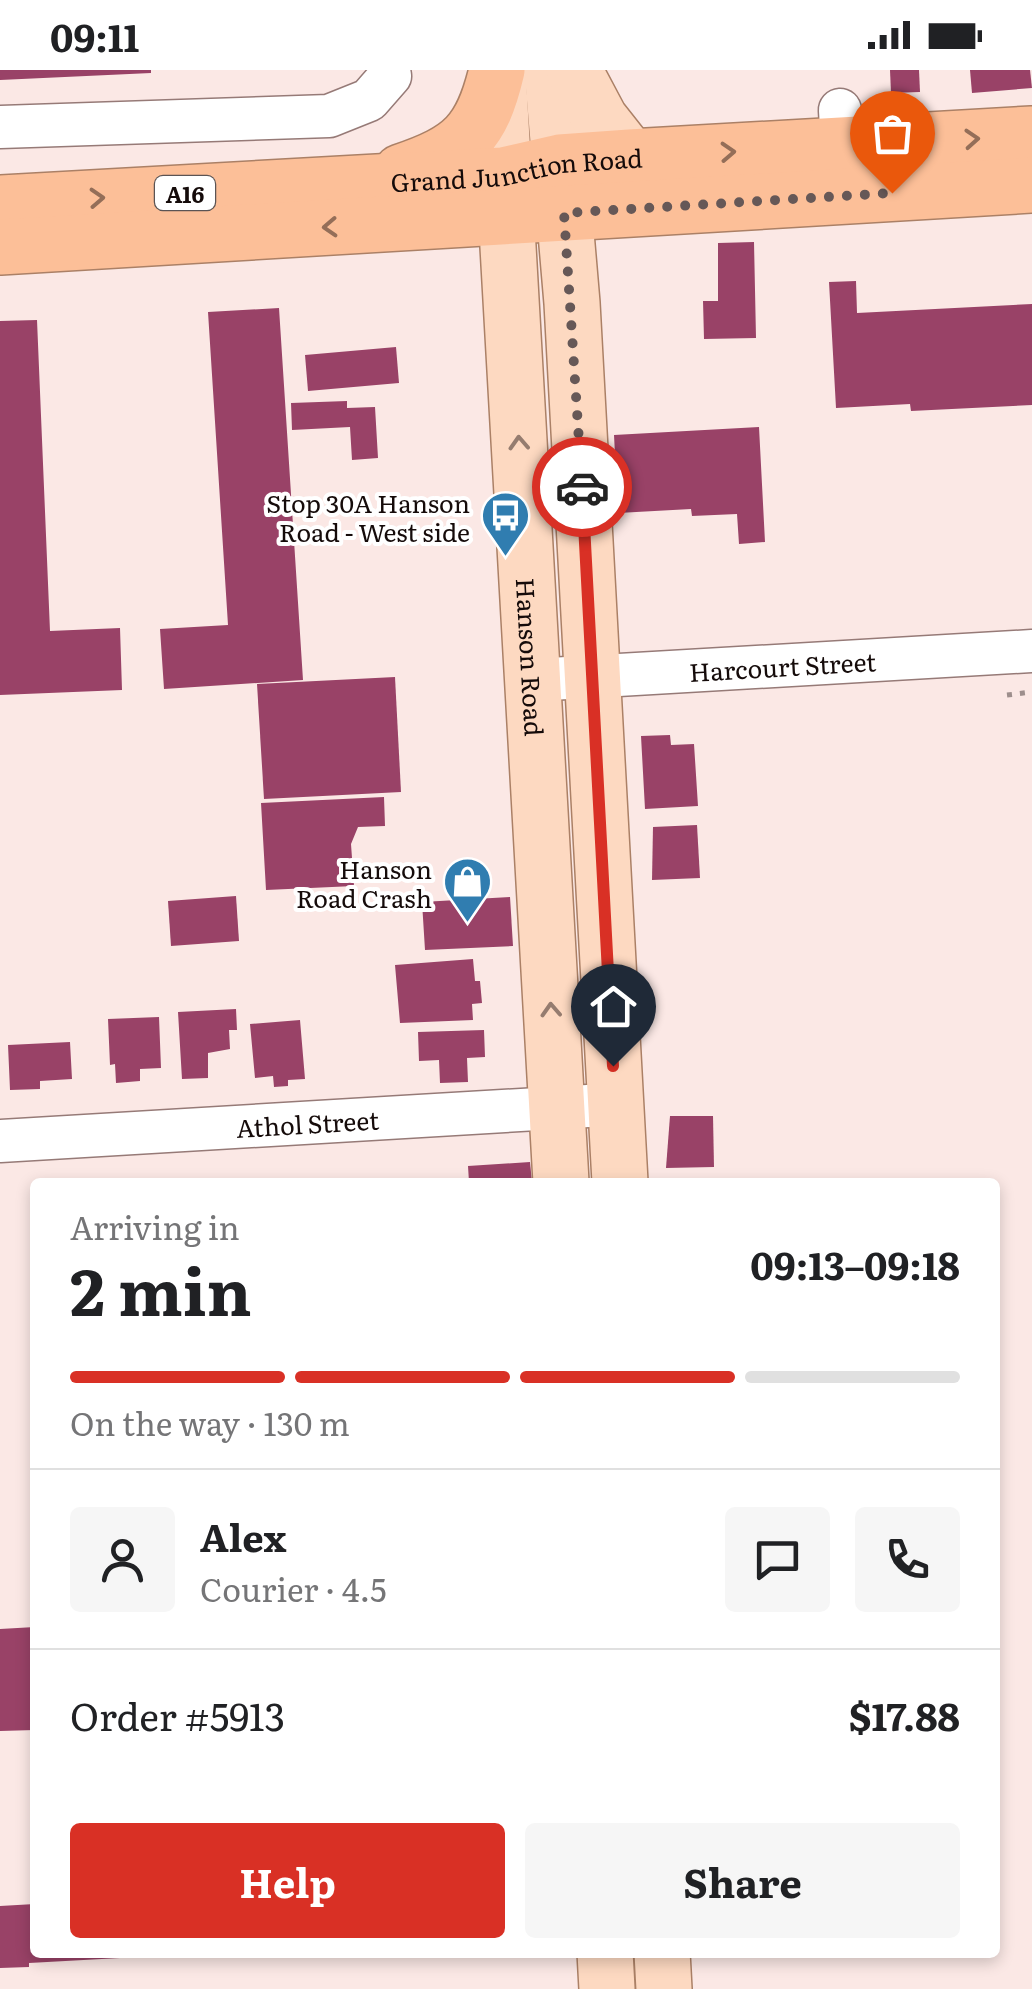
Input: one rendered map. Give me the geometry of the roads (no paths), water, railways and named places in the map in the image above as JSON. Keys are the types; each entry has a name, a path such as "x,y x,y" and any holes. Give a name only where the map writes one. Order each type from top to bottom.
{"highway":[{"path":"370,182 439,159 474,134 497,70"},
{"name":"Grand Junction Road","path":"562,188 630,157 841,128 1032,134"},
{"name":"Grand Junction Road","path":"0,203 370,182 505,196"},
{"name":"Grand Junction Road","path":"0,247 427,222 505,196 562,188 1032,184"}],"main road":[{"name":"Hanson Road","path":"497,70 561,1178"},
{"path":"552,70 620,1178"},
{"path":"574,70 600,118 630,157"},
{"path":"427,222 448,225 460,232 496,266 513,338"},
{"path":"605,1958 608,1989"},
{"path":"662,1958 664,1989"}],"street":[{"path":"0,127 329,116 369,100 390,76 390,70"},
{"name":"Harcourt Street","path":"532,680 1032,652"},
{"name":"Athol Street","path":"0,1141 616,1104"}],"place":[{"name":"Stop 30A Hanson Road - West side","path":"505,558"},
{"name":"Hanson Road Crash","path":"467,924"}]}
